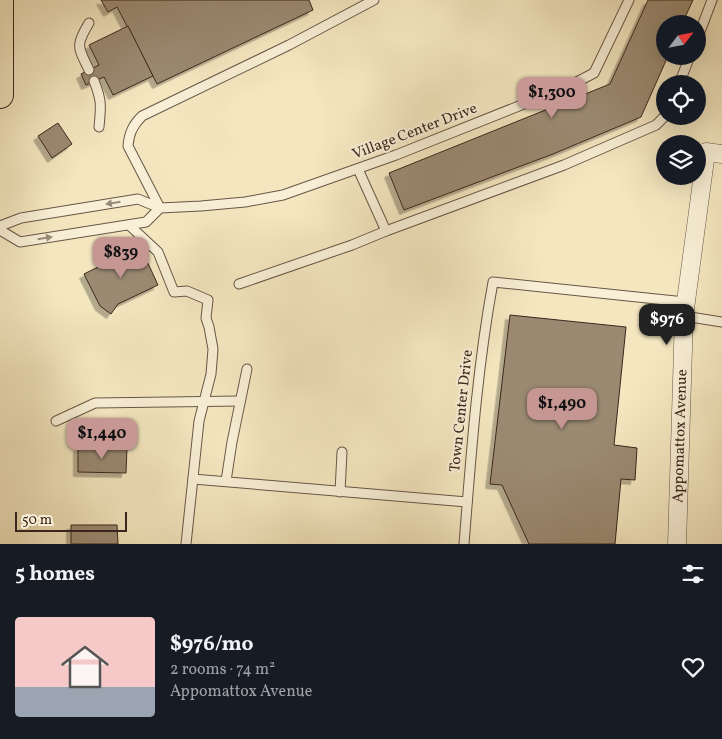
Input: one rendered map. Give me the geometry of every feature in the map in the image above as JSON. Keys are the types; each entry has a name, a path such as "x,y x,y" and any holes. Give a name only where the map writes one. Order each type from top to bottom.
{"main road":[{"path":"0,0 0,95"}],"street":[{"name":"Appomattox Avenue","path":"677,544 685,309 714,153"}],"lane":[{"path":"0,230 20,242 146,222 160,208 128,146 129,135 142,116 282,48 374,0"},
{"name":"Village Center Drive","path":"0,226 21,218 138,199 160,208 236,203 283,194 358,169 569,86 594,73 630,0"},
{"path":"706,16 712,0"},
{"path":"88,23 80,38 79,47 91,69"},
{"path":"97,80 102,106 99,127"},
{"path":"239,284 342,248 564,165 656,125"},
{"path":"358,169 386,231"},
{"path":"129,225 158,252 174,292 187,291 208,300 206,318 213,349 211,374 199,421 186,544"},
{"name":"Town Center Drive","path":"464,544 480,362 493,282 685,309"},
{"path":"685,309 722,322"},
{"path":"226,481 247,369"},
{"path":"56,421 96,403 240,401"},
{"path":"340,492 342,452"},
{"path":"193,479 467,502"}],"building":[{"path":"101,0 309,0 313,10 157,84 117,7 108,12"},
{"path":"648,0 693,0 686,15 656,15 656,65 664,65 660,75 656,75 656,83 641,117 553,154 404,210 389,173 610,84"},
{"path":"128,26 153,76 113,95 104,77 86,85 81,74 99,65 89,45"},
{"path":"58,123 72,144 52,158 38,136"},
{"path":"140,246 158,285 118,304 111,314 100,306 84,274"},
{"path":"510,315 626,327 614,445 637,448 635,480 621,479 615,544 529,544 502,485 490,484"},
{"path":"78,447 127,448 126,473 78,472"},
{"path":"71,525 117,525 118,544 71,544"}]}
